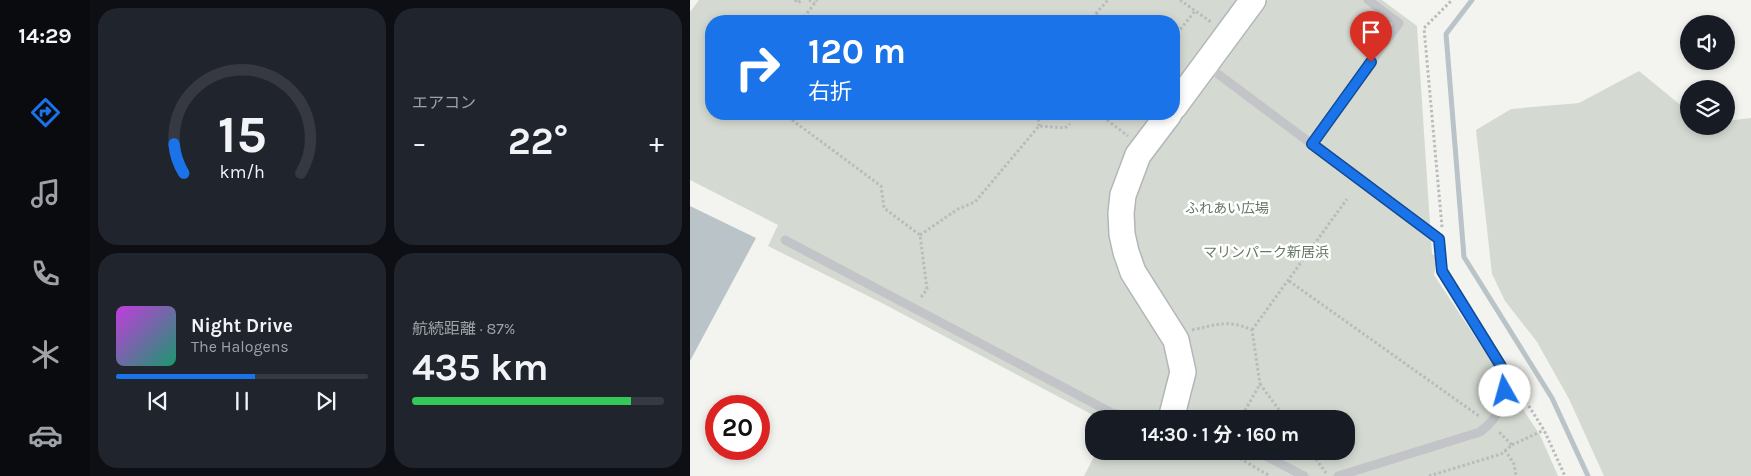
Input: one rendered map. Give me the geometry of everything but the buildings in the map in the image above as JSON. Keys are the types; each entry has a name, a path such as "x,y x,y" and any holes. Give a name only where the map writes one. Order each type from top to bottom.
{"street":[{"path":"1180,99 1253,0"},
{"path":"1164,120 1138,155 1123,195 1120,213 1126,252 1133,272 1176,340 1183,372 1173,410"}],"lane":[{"path":"1312,144 1400,23 1368,0"},
{"path":"1205,65 1441,238 1442,271 1507,378 1503,404 1490,424 1480,432 1338,476"},
{"path":"785,240 1106,410"},
{"path":"1273,460 1304,476"}],"path":[{"path":"795,0 798,3 801,0"},
{"path":"806,15 816,2 809,0"},
{"path":"1099,15 1096,13 1108,0"},
{"path":"1180,0 1211,22"},
{"path":"1441,238 1424,28 1452,0"},
{"path":"1180,30 1195,11"},
{"path":"792,120 881,186 884,208 920,235 926,288 914,308"},
{"path":"920,235 958,209 975,202 1039,126 1038,120"},
{"path":"1107,120 1133,139"},
{"path":"1039,126 1065,128 1070,124"},
{"path":"1279,410 1260,384 1252,330 1347,199"},
{"path":"1289,281 1490,424 1512,445"},
{"path":"1186,331 1224,323 1239,324 1252,330"},
{"path":"1245,410 1260,384"},
{"path":"1429,476 1501,454 1512,445 1544,430"},
{"path":"1505,450 1514,464 1516,476"},
{"path":"1242,460 1270,476"},
{"path":"1316,460 1328,476"}],"green space":[{"name":"マリンパーク新居浜","path":"699,0 1382,0 1417,26 1432,254 1437,257 1434,275 1540,435 1558,476 1084,476 1092,460 1355,460 1355,410 1085,411 880,302 768,246 778,225 690,180 690,12"},
{"path":"1639,71 1680,105 1680,135 1735,135 1735,120 1751,118 1751,476 1604,476 1569,399 1537,342 1505,301 1492,274 1476,130 1511,109 1579,103"}],"shaded area":[{"path":"690,206 756,238 690,361"}],"waterway":[{"path":"1472,0 1446,34 1464,257 1552,398 1588,476"}],"route":[{"path":"1371,62 1312,144 1439,239 1442,271 1504,371 1507,378 1505,391"}],"park label":[{"name":"ふれあい広場","path":"1227,208"}]}
